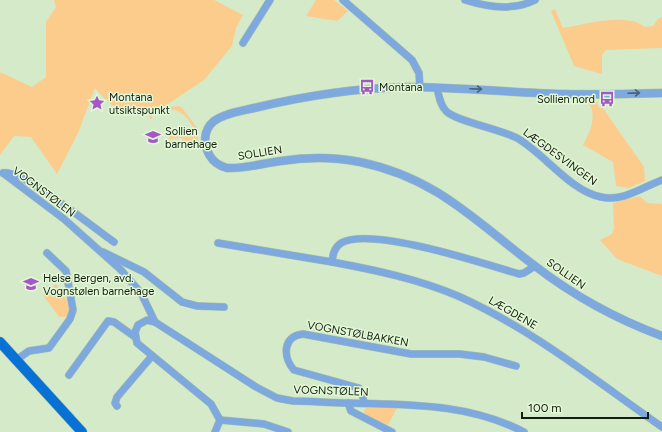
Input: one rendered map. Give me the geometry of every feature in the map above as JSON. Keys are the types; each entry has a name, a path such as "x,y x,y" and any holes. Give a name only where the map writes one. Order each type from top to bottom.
{"main road":[{"path":"0,342 82,432"}],"street":[{"path":"243,44 270,0"},
{"path":"343,0 412,60 419,73 420,88"},
{"path":"465,0 501,7 523,4 535,0"},
{"name":"SOLLIEN","path":"662,93 566,94 437,88 343,92 290,100 240,111 221,117 210,125 206,133 206,148 216,164 227,168 296,159 326,158 358,162 399,173 450,198 535,266 586,301 630,323 662,336"},
{"name":"LÆGDESVINGEN","path":"437,88 442,105 449,114 514,137 532,147 576,185 594,196 608,198 621,197 662,180"},
{"name":"VOGNSTØLEN","path":"114,242 58,200 16,176 5,172 3,173 64,219 135,285 147,303 155,322 244,380 272,395 289,400 426,405 460,409 496,420 524,432"},
{"path":"332,262 333,253 339,244 352,240 365,240 397,243 450,253 519,274 524,273 535,266"},
{"name":"LÆGDENE","path":"218,243 332,262 408,278 456,295 497,315 602,383 662,427"},
{"name":"VOGNSTØLEN","path":"101,252 111,254 144,272 182,302 197,306 224,307"},
{"path":"16,360 26,352 49,348 72,316 72,303 66,271 47,253"},
{"path":"155,322 147,320 142,322 135,330 137,343 211,404 220,420 216,432"},
{"path":"69,375 108,321 114,322 135,337"},
{"name":"VOGNSTØLBAKKEN","path":"364,403 362,393 359,388 294,370 286,358 286,349 289,341 298,334 303,334 411,354 460,354 484,357 516,366"},
{"path":"117,406 115,403 117,397 152,356"},
{"path":"348,403 351,411 392,432"},
{"path":"220,420 264,424 288,432"}],"shaded area":[{"path":"54,0 214,0 243,15 236,28 232,46 204,80 162,108 179,106 182,108 198,129 198,140 183,141 182,138 171,139 171,142 169,137 171,136 171,133 173,136 193,136 196,135 197,132 188,119 178,111 167,109 160,111 152,115 152,119 150,119 149,113 161,108 154,109 143,114 129,114 116,108 95,88 78,133 57,174 31,137 14,136 0,155 0,72 32,87 46,77 46,22 56,7"},
{"path":"316,0 334,0 348,11 337,21 306,16"},
{"path":"555,9 563,28 606,20 628,20 645,27 653,26 658,19 662,17 662,48 606,50 602,55 602,74 574,66 551,11"},
{"path":"588,102 597,102 598,107 603,108 644,167 645,181 629,188 616,186 613,162 583,145 588,135 593,118 591,107"},
{"path":"640,196 647,203 662,204 662,276 617,259 600,240 612,234 614,229 613,203"},
{"path":"56,284 68,303 68,317 59,317 43,295"},
{"path":"367,407 397,408 388,425 365,415 364,411"}],"place":[{"name":"Montana","path":"367,87"},
{"name":"Sollien nord","path":"607,99"},
{"name":"Montana utsiktspunkt","path":"97,103"},
{"name":"Sollien barnehage","path":"153,137"},
{"name":"Helse Bergen, avd. Vognstølen barnehage","path":"31,284"}]}
